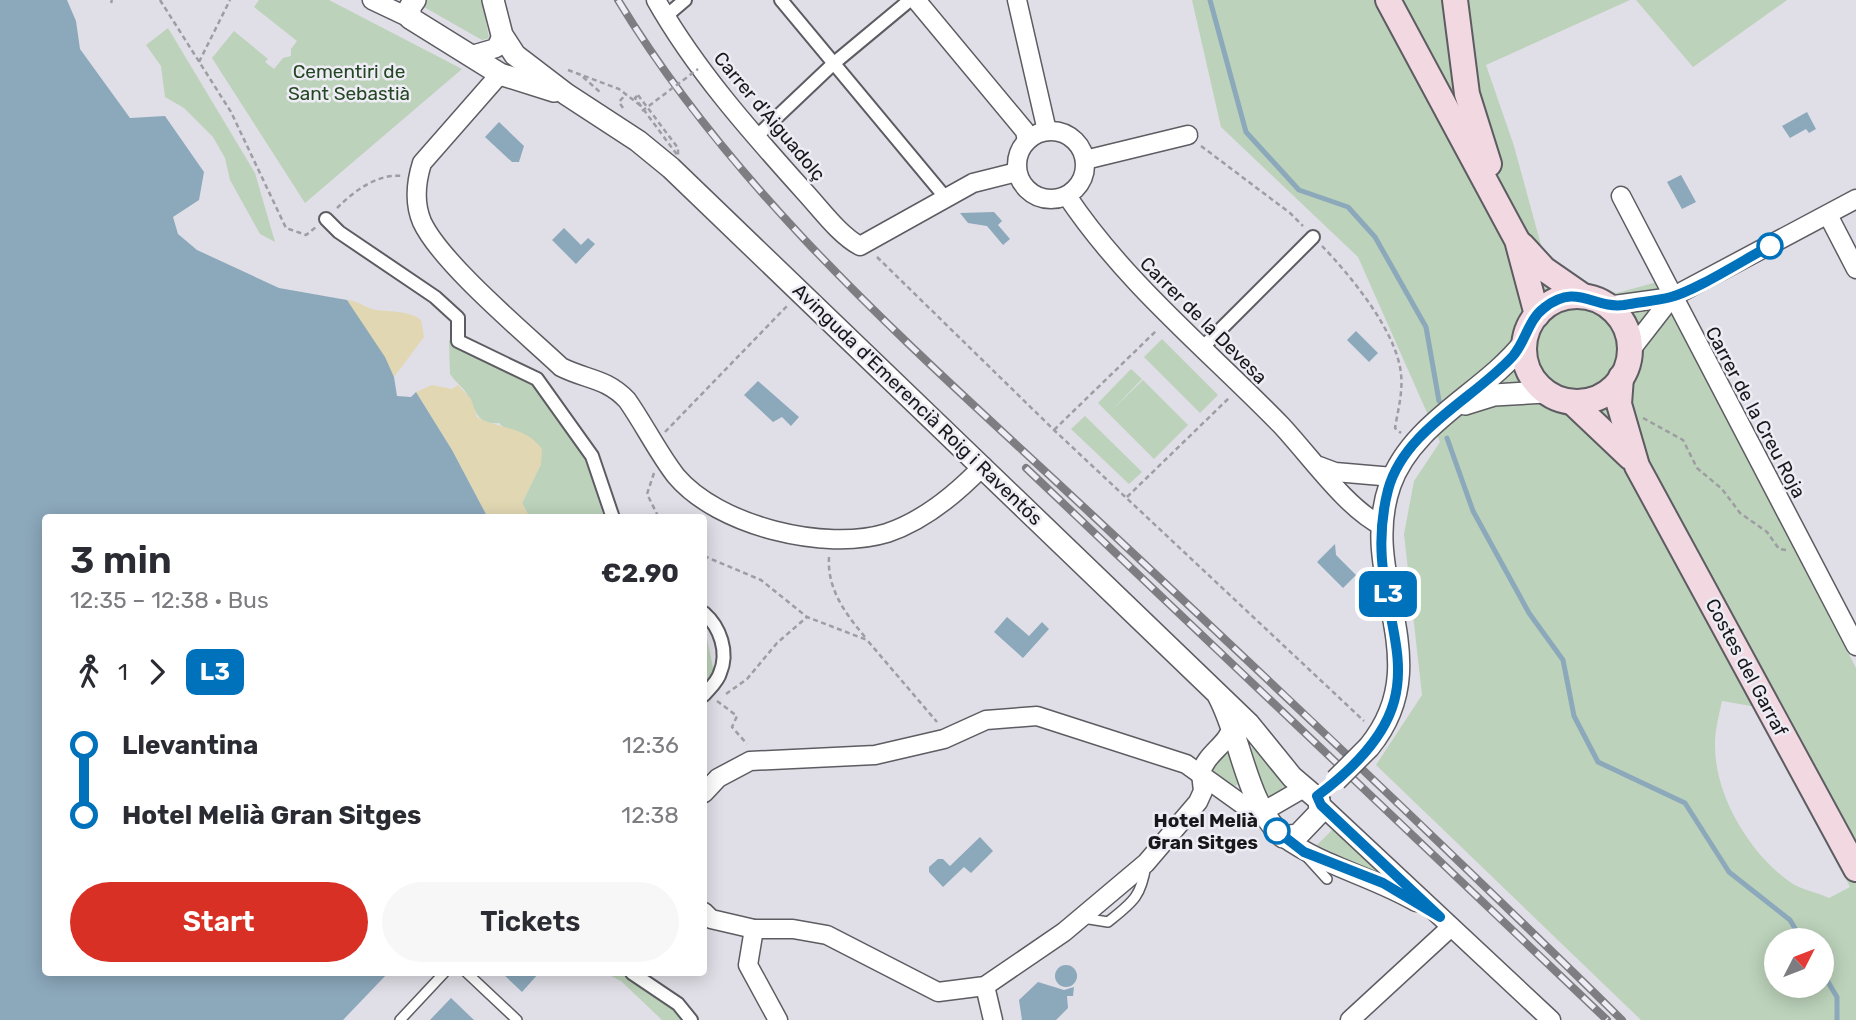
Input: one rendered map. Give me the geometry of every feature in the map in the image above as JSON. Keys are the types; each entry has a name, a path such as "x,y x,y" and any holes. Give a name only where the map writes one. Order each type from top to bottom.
{"main road":[{"path":"1388,0 1514,234 1544,269 1583,296 1607,306 1627,329 1630,351 1621,377 1619,404 1637,466"},
{"path":"1455,0 1467,94 1514,234 1537,314"},
{"path":"1583,296 1558,299 1537,314 1524,342 1528,368 1545,392 1572,402 1607,432 1637,466"},
{"path":"1572,402 1594,400 1606,394 1621,377"},
{"name":"Costes del Garraf","path":"1637,466 1856,869"}],"street":[{"path":"372,0 412,9 499,74 566,94"},
{"path":"493,0 502,35 514,55 566,94"},
{"name":"Carrer d'Aiguadolç","path":"656,0 665,17 755,137 855,243 864,245"},
{"path":"665,17 685,0"},
{"path":"781,0 945,197"},
{"path":"755,137 834,64 910,0"},
{"path":"916,0 1025,131 1027,141"},
{"path":"1017,0 1047,131"},
{"path":"472,55 496,48 502,35"},
{"path":"499,74 433,146 422,163 417,178 416,201 422,221 457,266 561,367 604,381 617,389 676,475 708,503 765,529 830,540 864,537 904,525 956,491 982,466"},
{"name":"Avinguda d'Emerencià Roig i Raventós","path":"566,94 618,118 1249,724 1314,797 1551,1020"},
{"path":"1047,131 1067,135 1080,147 1085,160 1080,184 1067,196 1046,199 1036,195 1023,184 1017,172 1018,155 1027,141 1047,131"},
{"path":"1085,160 1188,135"},
{"path":"864,245 945,197 981,180 1017,172"},
{"name":"Carrer de la Devesa","path":"1067,196 1107,251 1320,466 1360,512 1382,526"},
{"name":"Carrer de la Creu Roja","path":"1621,196 1856,646"},
{"path":"1607,306 1672,297 1856,199"},
{"path":"1828,215 1856,269"},
{"path":"326,219 339,232 435,297 458,318 458,341 537,379 592,456 612,514"},
{"path":"1202,348 1313,237"},
{"path":"1630,351 1672,297"},
{"path":"707,790 718,778 750,761 875,755 944,739 986,720 1037,716 1160,754 1201,773 1247,809 1264,811 1314,797 1336,780 1374,740 1393,710 1400,671 1384,570 1382,526 1393,477 1413,446 1503,366 1524,342"},
{"path":"1456,407 1494,395 1545,392"},
{"path":"1320,466 1335,472 1393,477"},
{"path":"707,616 716,627 723,644 720,673 707,691"},
{"name":"Avinguda d'Emerencià Roig i Raventós","path":"1218,695 1233,725 1264,811 1283,837 1304,852 1383,883 1445,922"},
{"path":"707,915 711,919 754,929 793,929 827,935 938,992 985,986 1081,918 1146,863 1198,802 1204,783 1201,773 1207,760 1226,743 1233,725"},
{"path":"1283,837 1291,838 1303,831 1320,812 1314,797"},
{"path":"1350,1020 1445,922"},
{"path":"754,929 748,965 778,1020"},
{"path":"636,976 678,1004 691,1020"},
{"path":"985,986 993,1020"}],"lane":[{"path":"1304,852 1327,879"},
{"path":"400,1020 441,976"},
{"path":"470,976 517,1020"}],"path":[{"path":"160,0 231,112 286,228 306,235 366,185 390,174 417,178"},
{"path":"199,62 230,0"},
{"path":"565,69 626,94 642,109"},
{"path":"642,109 698,69"},
{"path":"618,118 619,102 626,94"},
{"path":"637,95 648,107 678,148 677,156 642,109 635,98 637,95"},
{"path":"1188,135 1290,213 1363,294 1392,345 1402,372 1395,428 1413,446"},
{"path":"864,245 1054,430 1127,497 1374,740"},
{"path":"657,514 647,494 658,446 800,292"},
{"path":"1054,430 1171,316"},
{"path":"1127,497 1241,386"},
{"path":"1634,413 1683,440 1697,468 1723,489 1740,513 1767,532 1779,549 1794,552"},
{"path":"830,540 827,577 847,615 941,727 944,739"},
{"path":"707,557 761,580 807,617 867,640"},
{"path":"750,761 748,745 732,727 737,716 716,700 747,679 777,643 807,617"}],"green space":[{"name":"Cementiri de Sant Sebastià","path":"259,0 329,0 462,69 305,203 212,58 234,31 268,59 265,62 274,69 283,58 291,56 291,49 297,41 254,7"},
{"path":"422,0 482,0 489,38 482,40 424,7"},
{"path":"1192,0 1630,0 1486,65 1514,146 1544,256 1590,286 1617,293 1657,282 1856,668 1856,1020 1641,1020 1376,765 1422,695 1404,534 1414,481 1440,442 1358,257 1221,127","holes":["1722,701 1757,707 1850,887 1829,898 1799,887 1775,870 1748,839 1727,802 1716,763 1715,744"]},
{"path":"1636,0 1787,0 1693,67"},
{"path":"168,28 255,173 275,242 260,234 230,180 225,158 213,137 184,108 165,97 161,66 146,45"},
{"path":"1162,339 1218,395 1200,413 1144,357"},
{"path":"449,340 536,384 586,458 603,514 528,514 522,503 541,464 499,423 485,422 477,414 465,391 450,374"},
{"path":"1131,369 1142,379 1112,410 1143,380 1188,425 1154,459 1098,403"},
{"path":"1085,416 1142,472 1129,484 1071,429"},
{"path":"707,639 714,672 707,680"},
{"path":"1252,747 1287,785 1268,799 1265,799 1249,753"},
{"path":"1227,750 1239,784 1235,786 1210,769"},
{"path":"1333,829 1390,880 1317,845"},
{"path":"611,976 629,976 687,1020 662,1020 621,981"}],"sand":[{"path":"347,300 372,309 410,314 421,320 424,337 394,377"},
{"path":"432,385 452,389 458,385 471,399 477,417 520,432 535,441 542,449 541,464 522,503 528,514 486,514 452,450 416,392"}],"water":[{"path":"0,0 67,0 76,21 80,49 130,118 165,116 204,172 199,200 173,217 178,234 197,250 279,288 347,300 385,357 394,377 397,396 411,397 416,392 452,450 486,514 42,514 42,976 385,976 343,1020 0,1020"},
{"path":"1807,112 1816,129 1809,133 1806,129 1790,138 1782,126"},
{"path":"499,122 524,146 519,162 512,162 485,137"},
{"path":"1681,175 1696,202 1682,209 1667,182"},
{"path":"994,212 1002,221 998,225 1010,239 1003,245 987,226 968,223 960,213"},
{"path":"564,228 581,245 588,238 595,244 576,264 552,240"},
{"path":"1356,331 1378,353 1369,362 1347,340"},
{"path":"758,381 799,417 791,426 782,417 773,422 744,395"},
{"path":"1335,544 1336,555 1356,575 1343,588 1317,562"},
{"path":"1007,617 1029,636 1042,622 1049,629 1023,658 994,632"},
{"path":"980,837 993,851 971,873 964,867 943,887 929,872 929,867 938,859 943,859 950,866"},
{"path":"1062,965 1070,965 1077,972 1077,980 1070,987 1062,987 1055,980 1055,972"},
{"path":"505,976 536,976 522,992"},
{"path":"1038,982 1064,990 1074,987 1073,996 1067,996 1068,1008 1056,1020 1022,1020 1019,1000"},
{"path":"451,998 474,1020 430,1020"}],"waterway":[{"path":"1210,0 1246,132 1299,190 1348,207 1375,237 1426,327 1439,401"},
{"path":"1447,438 1473,511 1529,613 1563,660 1574,716 1598,762 1685,803 1729,872 1790,920 1795,928"},
{"path":"1834,992 1837,997 1837,1020"}],"railway":[{"path":"618,0 666,73 719,143 776,209 836,272 898,334 1358,765 1622,1020"},
{"path":"1026,468 1607,1020"}],"bus line":[{"name":"L3","path":"1277,831 1304,852 1383,883 1440,917 1382,859 1321,805 1317,796 1369,747 1379,734 1393,710 1399,688 1400,671 1384,570 1382,526 1384,507 1393,477 1409,451 1424,434 1515,354 1524,342 1537,314 1558,299 1583,296 1607,306 1672,297 1770,246"}],"place":[{"name":"Hotel Melià Gran Sitges","path":"1277,831"}]}
